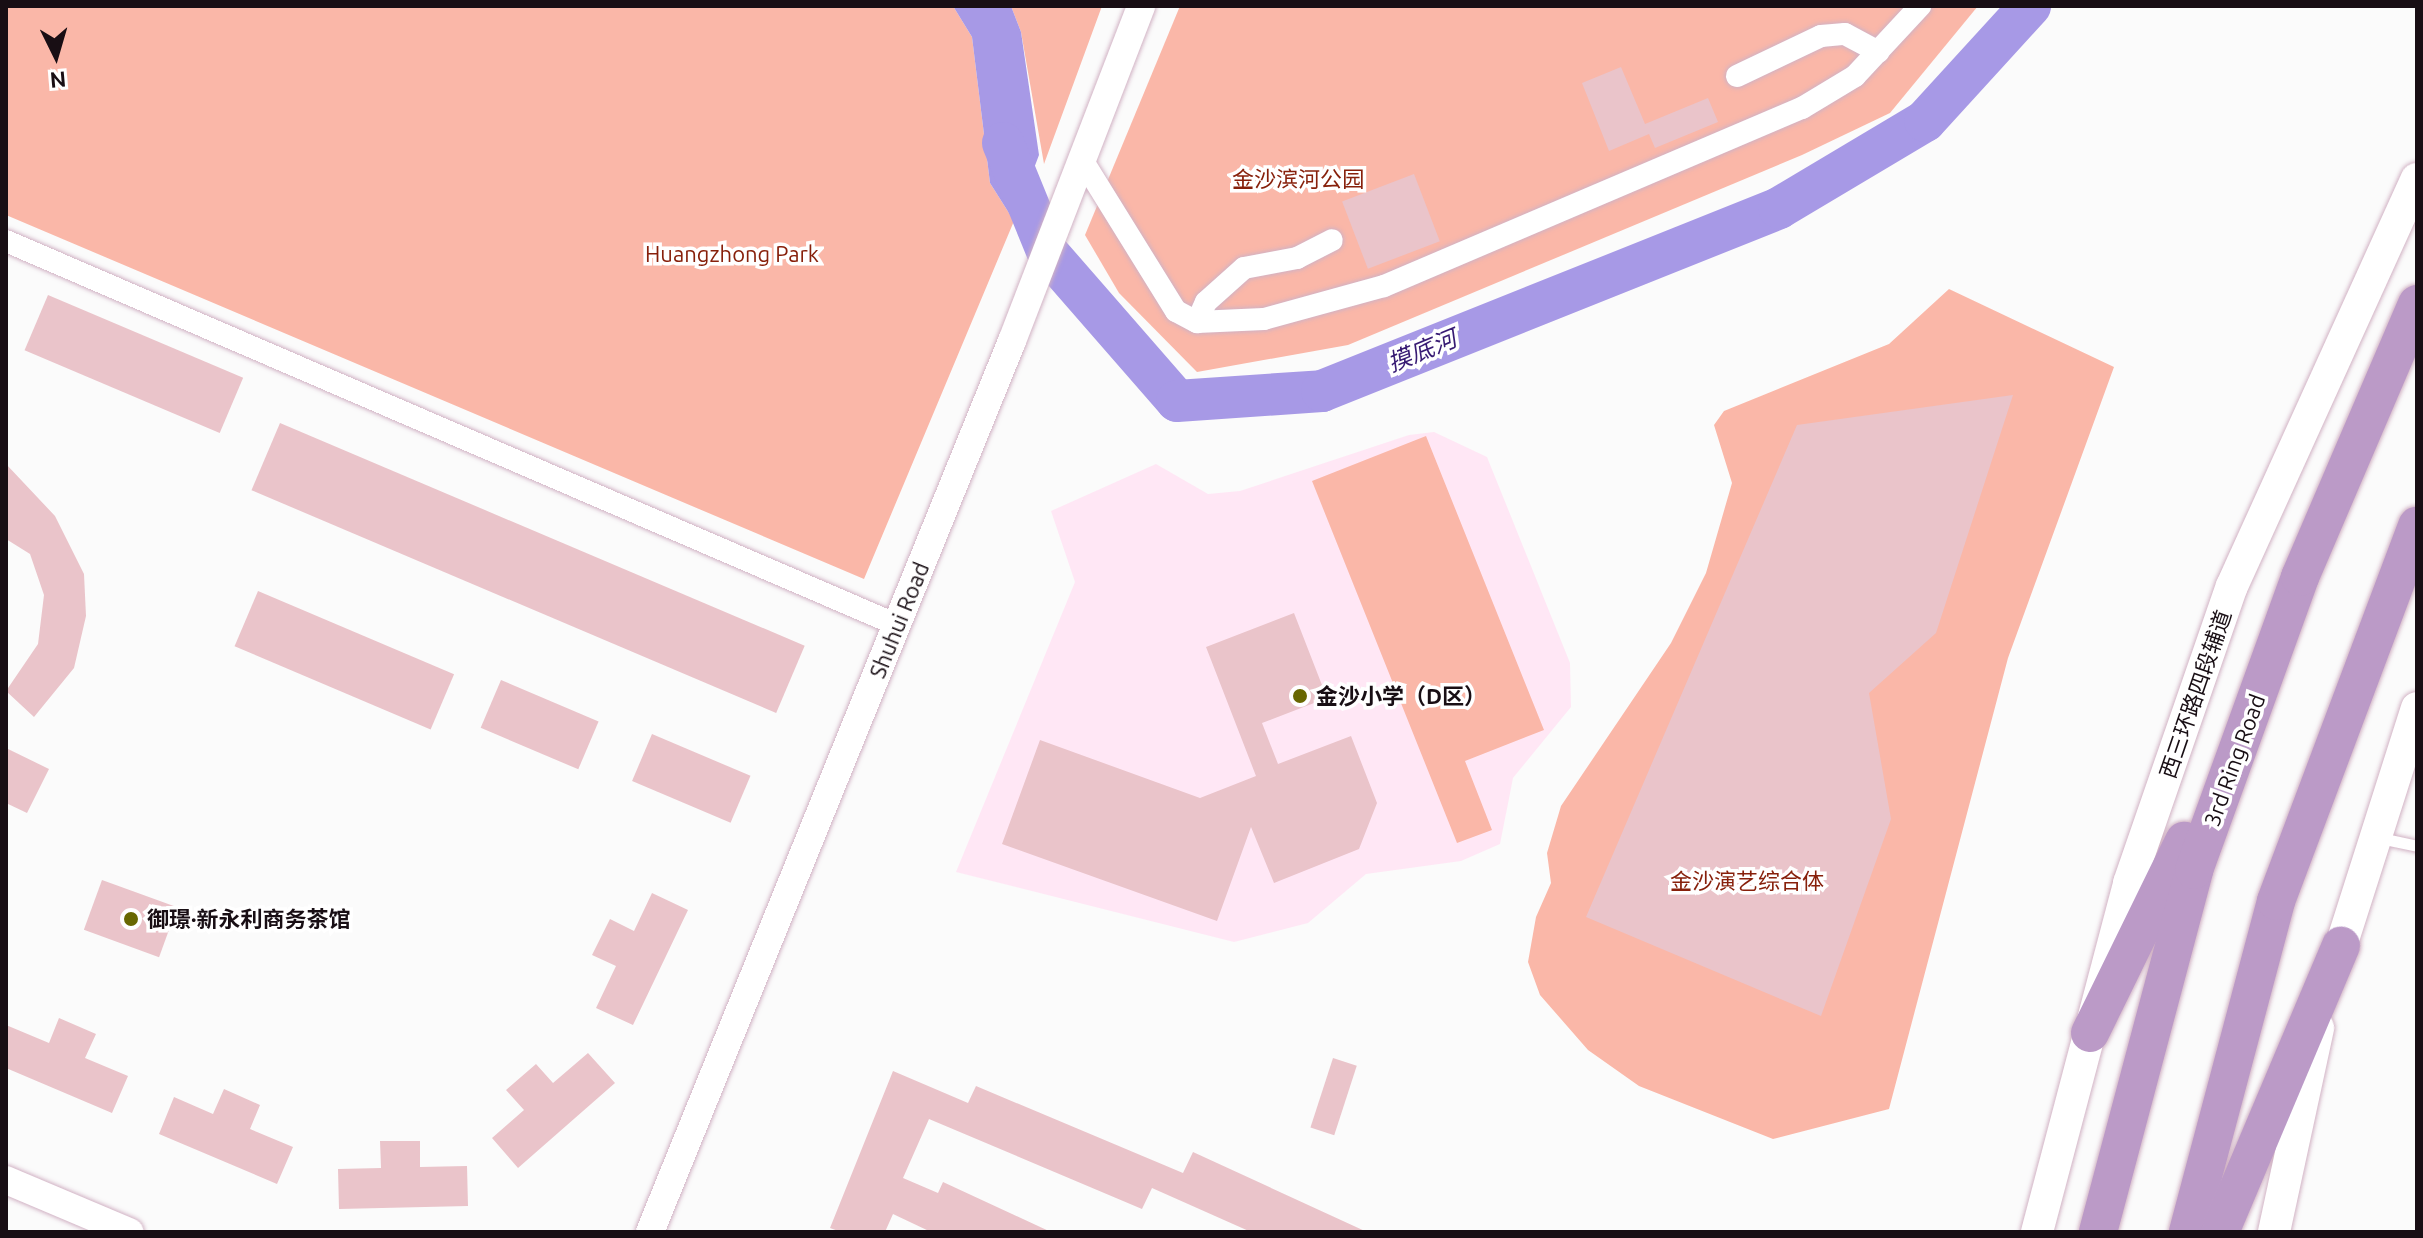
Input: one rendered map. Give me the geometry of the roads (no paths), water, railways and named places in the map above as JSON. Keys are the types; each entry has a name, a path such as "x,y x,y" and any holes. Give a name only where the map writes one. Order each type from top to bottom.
{"highway":[{"name":"3rd Ring Road","path":"2098,1232 2194,870 2260,688 2417,304"},
{"path":"2188,1232 2276,901 2417,526"},
{"path":"2090,1033 2260,688"},
{"path":"2220,1232 2341,946"}],"main road":[{"name":"西三环路四段辅道","path":"2037,1232 2129,883 2232,586 2417,179"},
{"path":"2274,1232 2341,946 2417,708"}],"street":[{"name":"Shuhui Road","path":"650,1232 1036,280 1141,6"},
{"path":"1081,158 1176,311 1197,322 1264,319 1384,286 1802,108 1879,52 1920,6"},
{"path":"1737,76 1821,36 1845,34 1879,52"},
{"path":"1197,322 1206,302 1244,268 1297,258 1332,240"},
{"path":"6,241 897,625"},
{"path":"6,1180 129,1232"}],"lane":[{"path":"2376,837 2417,846"}],"waterway":[{"name":"摸底河","path":"1003,143 1048,253 1177,401 1322,391 1779,208 1925,121 2030,6"}],"place":[{"name":"金沙小学（D区）","path":"1300,696"},
{"name":"御璟·新永利商务茶馆","path":"131,919"}],"park label":[{"name":"金沙滨河公园","path":"1298,179"},
{"name":"Huangzhong Park","path":"732,254"},
{"name":"金沙演艺综合体","path":"1747,881"}]}
